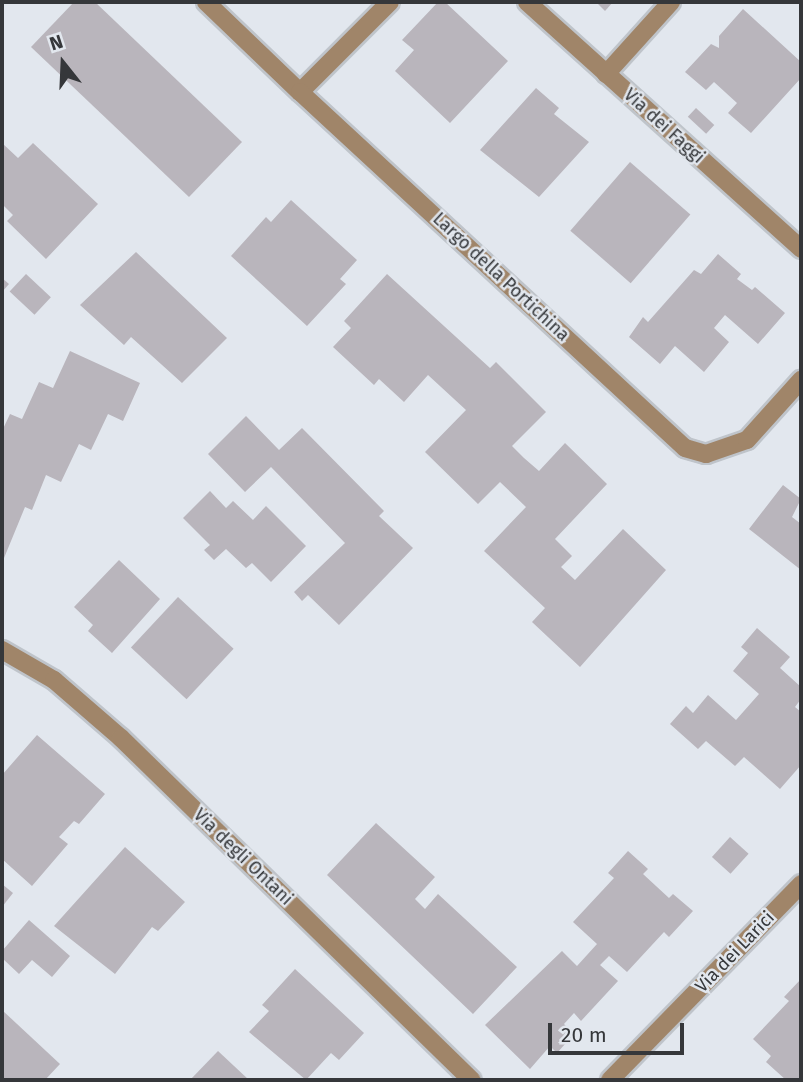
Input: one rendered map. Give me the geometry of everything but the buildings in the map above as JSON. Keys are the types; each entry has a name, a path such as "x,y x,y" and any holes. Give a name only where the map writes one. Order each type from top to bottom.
{"street":[{"name":"Largo della Portichina","path":"206,2 685,448 706,454 747,440 801,380"},
{"path":"300,92 390,2"},
{"name":"Via dei Faggi","path":"527,2 801,249"},
{"path":"606,74 671,2"},
{"name":"Via degli Ontani","path":"2,650 54,680 121,738 472,1080"},
{"name":"Via dei Larici","path":"610,1080 801,885"}]}
